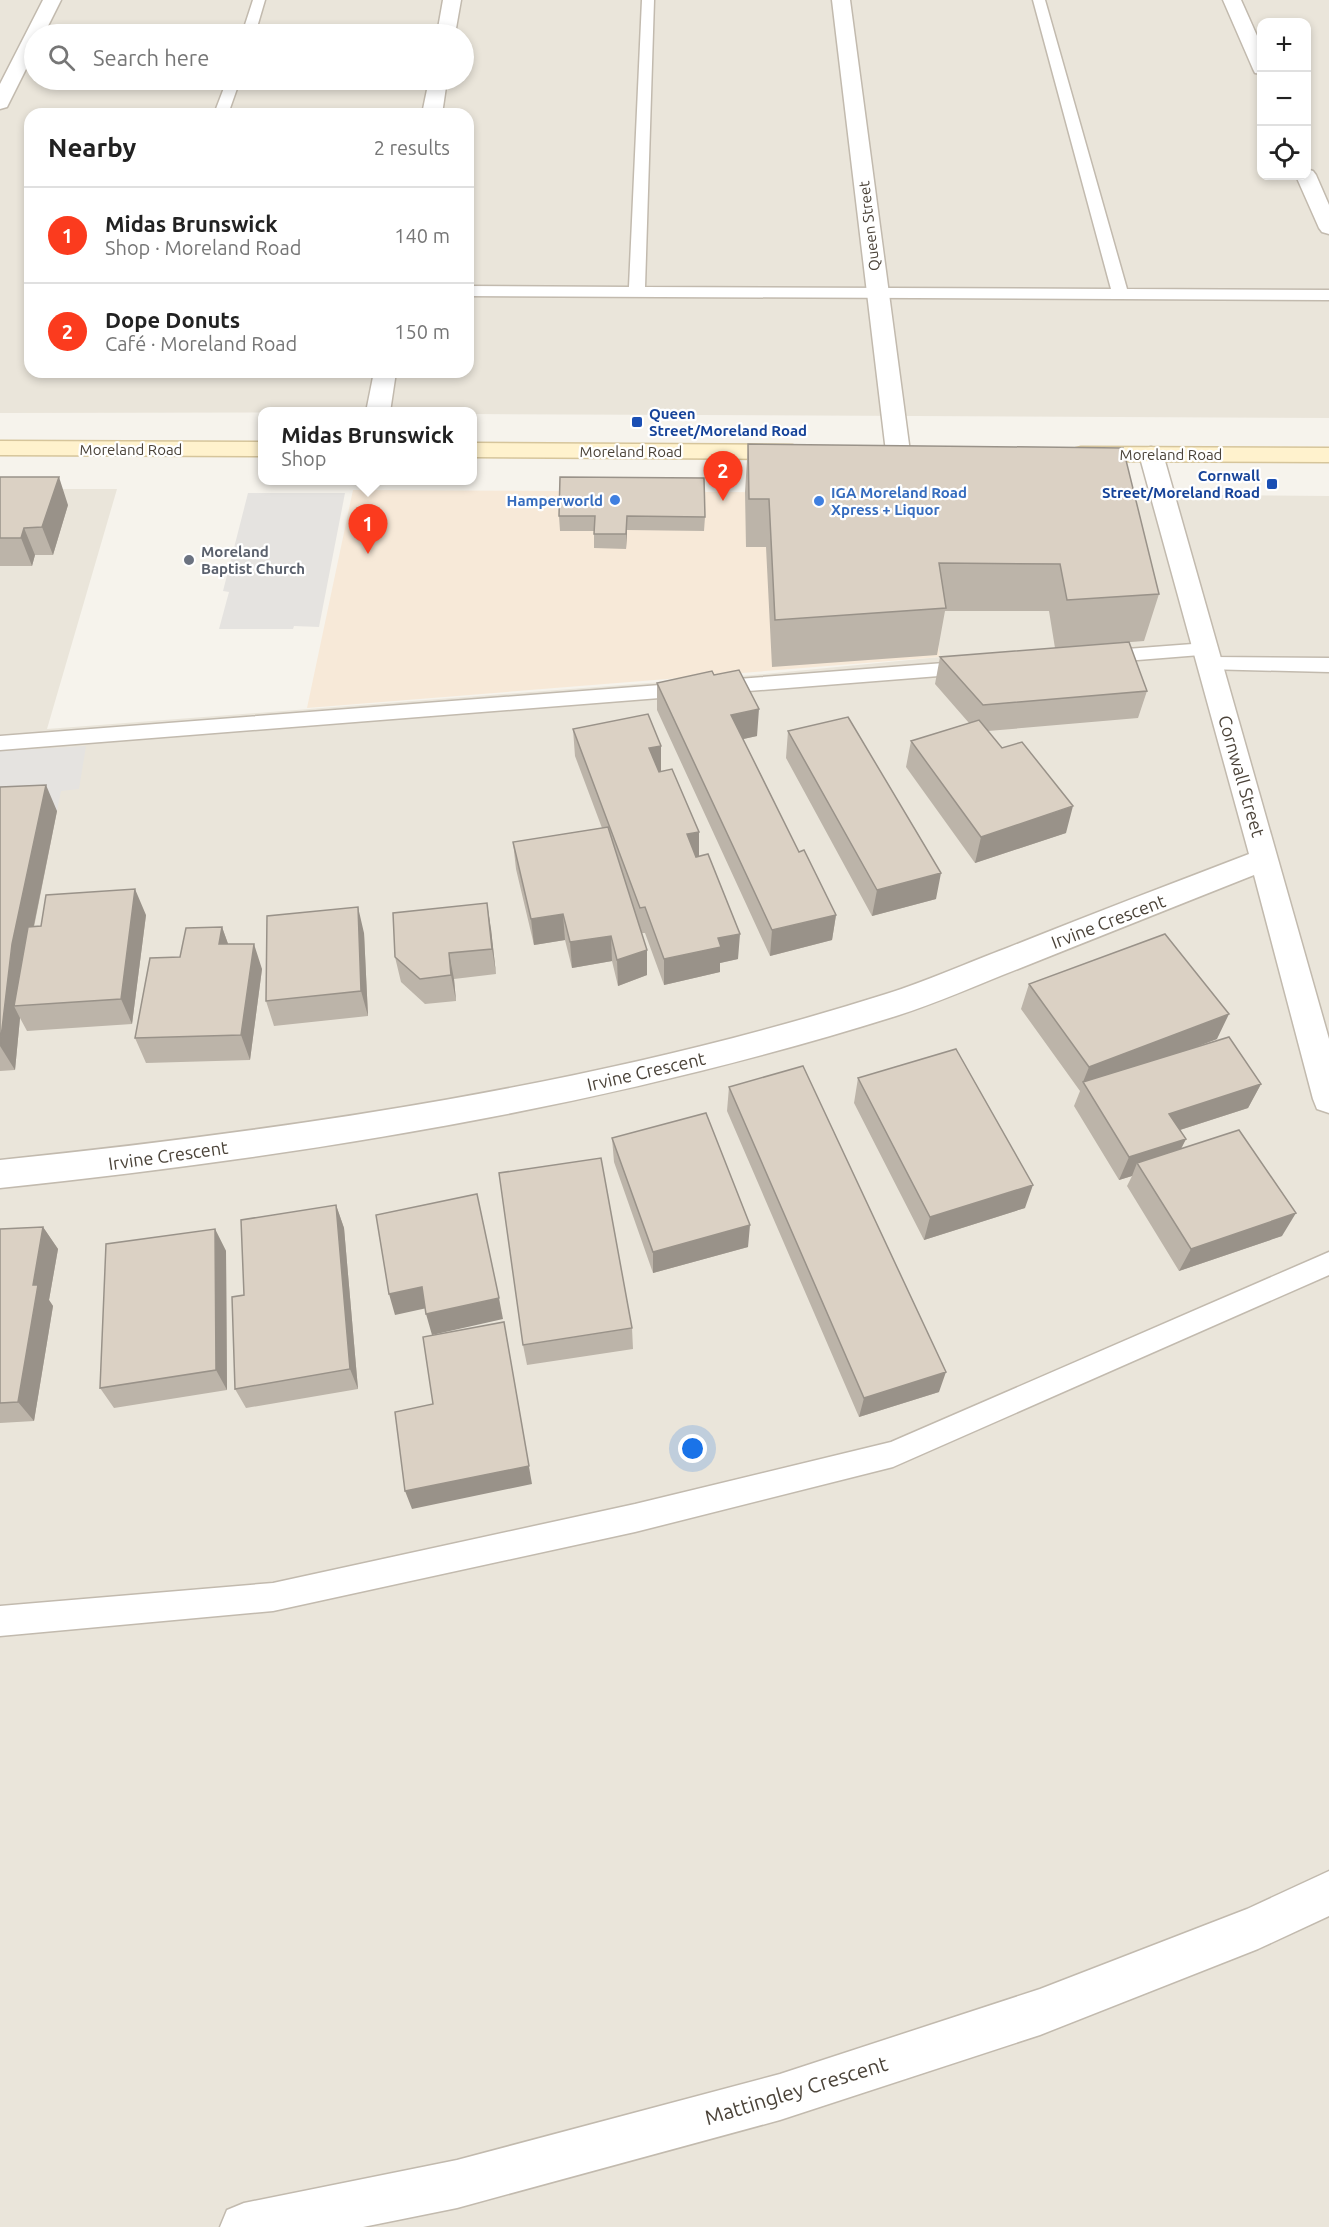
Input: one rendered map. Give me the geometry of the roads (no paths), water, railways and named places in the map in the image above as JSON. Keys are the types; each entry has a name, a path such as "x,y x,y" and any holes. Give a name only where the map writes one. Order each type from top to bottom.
{"main road":[{"name":"Moreland Road","path":"0,448 258,449"},
{"name":"Moreland Road","path":"477,450 816,452"},
{"name":"Moreland Road","path":"1059,453 1329,455"}],"street":[{"path":"40,24 52,0"},
{"path":"448,24 452,0"},
{"name":"Queen Street","path":"841,0 897,452"},
{"path":"1232,0 1257,58"},
{"path":"0,103 24,55"},
{"path":"433,108 436,90"},
{"path":"1308,180 1329,228"},
{"path":"379,407 384,378"},
{"name":"Cornwall Street","path":"1151,454 1265,859 1329,1099"},
{"name":"Irvine Crescent","path":"0,1174 162,1157 321,1133 481,1107 625,1077 785,1036 895,1004 1265,859"},
{"name":"Mattingley Crescent","path":"244,2227 457,2184 780,2097 1040,2012 1258,1927 1329,1893"}],"lane":[{"path":"251,24 259,0"},
{"path":"637,292 648,0"},
{"path":"1039,0 1120,294"},
{"path":"223,108 229,90"},
{"path":"474,291 1329,295"},
{"path":"1083,659 1208,657 1329,665"},
{"path":"0,743 988,666"},
{"path":"0,1621 273,1597 635,1518 893,1454 1329,1263"}],"place":[{"name":"Queen Street/Moreland Road","path":"637,422"},
{"name":"Cornwall Street/Moreland Road","path":"1272,484"},
{"name":"Hamperworld","path":"615,500"},
{"name":"Dope Donuts","path":"723,501"},
{"name":"IGA Moreland Road Xpress + Liquor","path":"819,501"},
{"name":"Midas Brunswick","path":"368,554"},
{"name":"Moreland Baptist Church","path":"189,560"}]}
